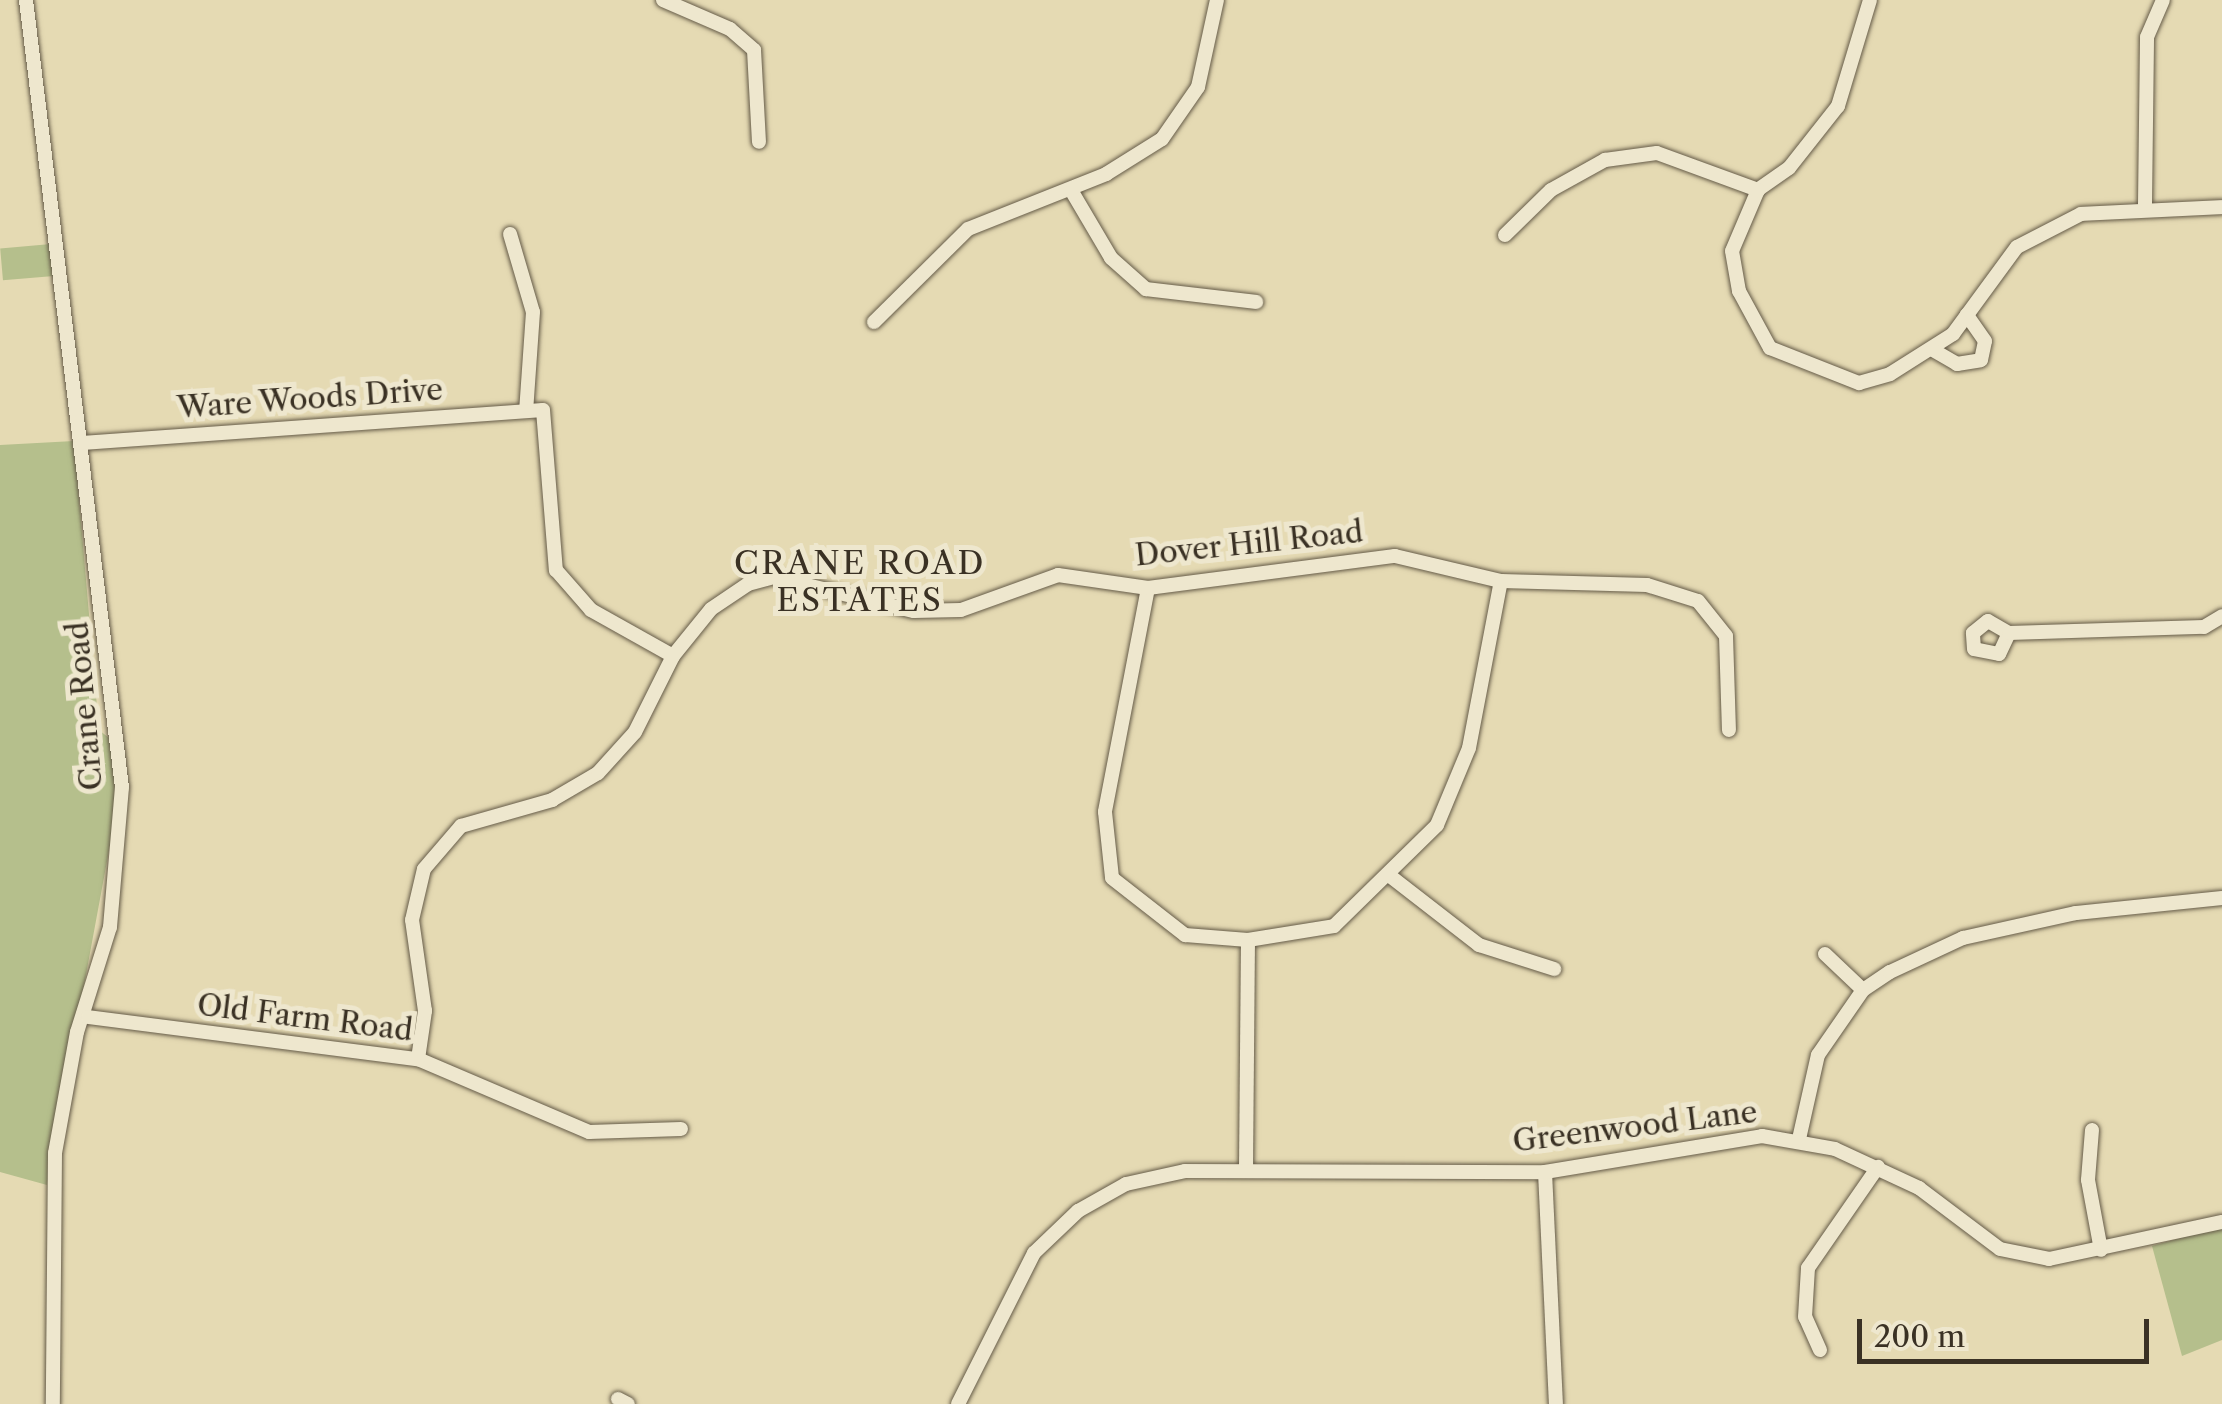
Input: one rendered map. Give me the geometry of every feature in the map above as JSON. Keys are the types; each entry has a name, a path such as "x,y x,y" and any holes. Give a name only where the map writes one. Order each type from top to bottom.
{"street":[{"name":"Crane Road","path":"26,0 122,787 110,927 55,1153 53,1404"},
{"path":"663,0 730,29 754,50 759,142"},
{"path":"874,322 968,229 1070,190 1162,138 1198,87 1216,0"},
{"path":"1870,0 1838,106 1789,168 1758,190 1732,251 1739,291 1770,348 1859,383 1933,350 1967,314 2017,247 2081,214 2144,204 2222,207"},
{"path":"2144,204 2147,37 2163,0"},
{"path":"1505,235 1551,190 1605,160 1657,152 1758,190"},
{"path":"1070,190 1110,258 1146,289 1256,302"},
{"path":"510,234 533,312 526,411"},
{"path":"1933,350 1957,364 1981,360 1986,341 1967,314"},
{"name":"Ware Woods Drive","path":"82,443 543,410 556,570 592,610 673,656"},
{"name":"Dover Hill Road","path":"418,1059 425,1011 412,920 424,868 461,826 552,800 598,773 635,732 673,656 728,595 774,578 914,611 961,610 1058,576 1148,588 1395,556 1501,581 1627,584 1698,600 1726,636 1729,730"},
{"path":"1148,588 1105,812 1112,878 1185,935 1248,940 1334,926 1390,876 1436,825 1458,783 1501,581"},
{"path":"2008,633 2204,627 2222,616"},
{"path":"1390,876 1479,945 1554,968"},
{"path":"1799,1140 1818,1055 1863,990 1963,938 2076,913 2222,898"},
{"path":"1246,1168 1248,940"},
{"path":"1825,954 1863,990"},
{"name":"Old Farm Road","path":"88,1017 418,1059 589,1132 681,1129"},
{"path":"2092,1130 2088,1180 2100,1250"},
{"name":"Greenwood Lane","path":"958,1404 1034,1253 1078,1211 1126,1184 1246,1168 1545,1172 1712,1141 1799,1140 1878,1167 2000,1249 2048,1260 2222,1222"},
{"path":"1820,1350 1806,1317 1808,1268 1878,1167"},
{"path":"1545,1172 1556,1404"}],"green space":[{"path":"51,244 54,276 3,280 0,248"},
{"path":"74,441 99,730 114,742 115,818 47,1185 0,1172 0,445"},
{"path":"2222,1226 2222,1340 2182,1356 2152,1246"}],"district":[{"name":"CRANE ROAD ESTATES","path":"860,582"}]}
